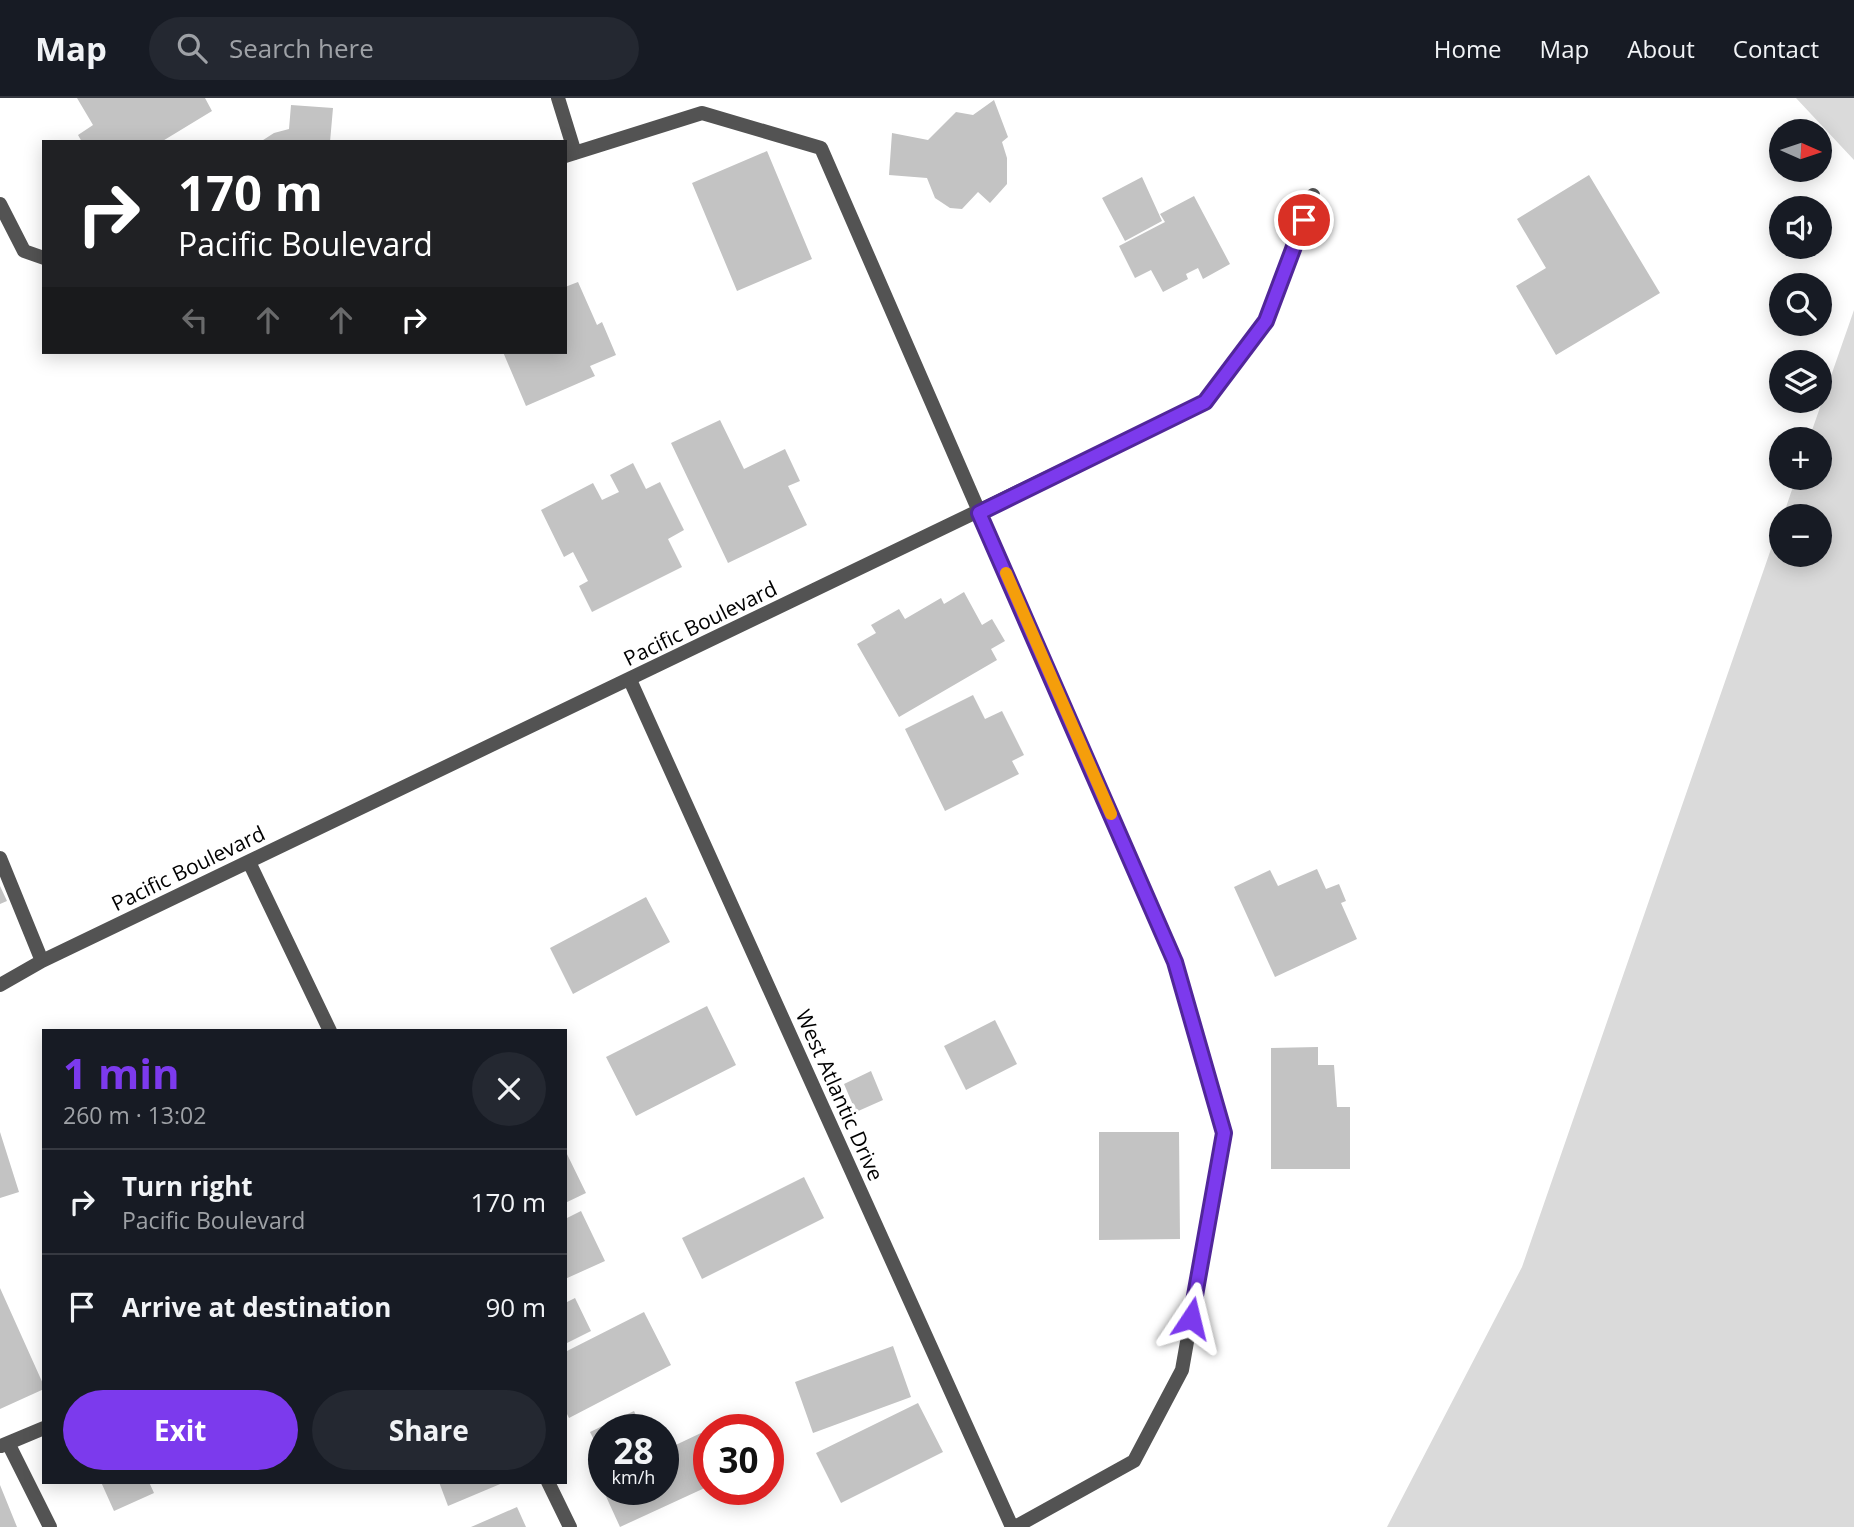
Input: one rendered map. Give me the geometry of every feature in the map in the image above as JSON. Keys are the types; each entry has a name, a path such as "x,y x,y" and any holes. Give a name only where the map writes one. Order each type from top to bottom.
{"street":[{"path":"558,98 570,154 702,113 821,148 1175,962 1224,1133 1182,1370 1134,1461 1013,1527"},
{"name":"Pacific Boulevard","path":"0,985 42,961 979,513 1205,402 1266,321 1313,195"},
{"path":"0,204 24,251 42,257"},
{"name":"West Atlantic Drive","path":"630,680 1013,1527"},
{"path":"0,858 42,961"},
{"path":"249,862 329,1029"},
{"path":"42,1429 4,1446 50,1527"},
{"path":"549,1484 570,1527"}],"shaded area":[{"path":"1796,98 1854,98 1854,160 1832,136 1832,119 1816,119"},
{"path":"1854,310 1854,1527 1387,1527 1522,1267 1769,555 1769,567 1832,567 1832,504 1787,504 1792,490 1832,490 1832,427 1813,427 1818,413 1832,413 1832,373"}],"building":[{"path":"77,98 205,98 212,111 164,140 81,140 78,135 93,125"},
{"path":"994,100 1008,137 1002,142 1007,158 1007,184 990,203 978,192 962,209 950,208 935,198 927,178 889,175 892,133 928,140 956,112 973,115"},
{"path":"291,105 333,108 330,140 263,140 274,133 289,129"},
{"path":"767,151 812,259 737,291 692,183"},
{"path":"1589,175 1660,293 1556,355 1516,286 1546,268 1517,219"},
{"path":"1142,177 1162,221 1125,241 1102,198"},
{"path":"1194,196 1230,264 1203,279 1198,268 1186,274 1188,279 1163,292 1151,270 1135,278 1119,246 1165,222 1160,214"},
{"path":"578,282 597,325 602,322 616,355 590,366 595,376 526,406 504,354 567,354 567,286"},
{"path":"720,420 744,469 785,449 800,481 788,486 807,525 728,563 671,443"},
{"path":"633,463 646,489 660,482 684,530 668,539 682,567 592,612 579,586 588,581 573,552 564,557 541,510 593,483 602,500 619,492 610,475"},
{"path":"964,592 982,625 992,619 1005,641 991,649 997,660 899,717 857,644 876,633 871,625 899,609 905,619 941,598 944,604"},
{"path":"973,695 985,719 1002,711 1024,755 1012,761 1019,774 945,811 905,729"},
{"path":"1317,869 1326,889 1339,884 1346,901 1341,903 1357,939 1275,977 1234,887 1270,870 1278,886"},
{"path":"0,886 7,901 0,904"},
{"path":"646,897 670,942 573,994 550,948"},
{"path":"707,1006 736,1065 636,1116 606,1057"},
{"path":"995,1020 1017,1064 966,1090 944,1046"},
{"path":"1318,1047 1318,1065 1334,1065 1337,1107 1350,1107 1350,1169 1271,1169 1271,1048"},
{"path":"871,1071 883,1100 856,1112 844,1084"},
{"path":"0,1132 19,1192 0,1198"},
{"path":"1099,1132 1179,1132 1180,1239 1099,1240"},
{"path":"567,1154 586,1193 567,1202"},
{"path":"804,1177 824,1218 702,1279 682,1238"},
{"path":"581,1211 605,1261 567,1278 567,1218"},
{"path":"0,1288 42,1382 42,1390 0,1409"},
{"path":"575,1298 591,1331 567,1343 567,1302"},
{"path":"644,1312 671,1365 569,1418 567,1351"},
{"path":"893,1346 911,1397 813,1433 795,1382"},
{"path":"918,1403 943,1452 841,1503 816,1453"},
{"path":"693,1437 693,1493 679,1500 679,1443"},
{"path":"102,1484 150,1484 154,1493 114,1511"},
{"path":"440,1484 500,1484 448,1506"},
{"path":"0,1485 17,1527 0,1527"},
{"path":"610,1505 668,1505 620,1527"},
{"path":"517,1507 526,1527 471,1527"}],"slow traffic":[{"path":"1006,573 1111,814"}],"route":[{"path":"1191,1318 1224,1133 1175,962 979,513 1205,402 1266,321 1304,220"}]}
